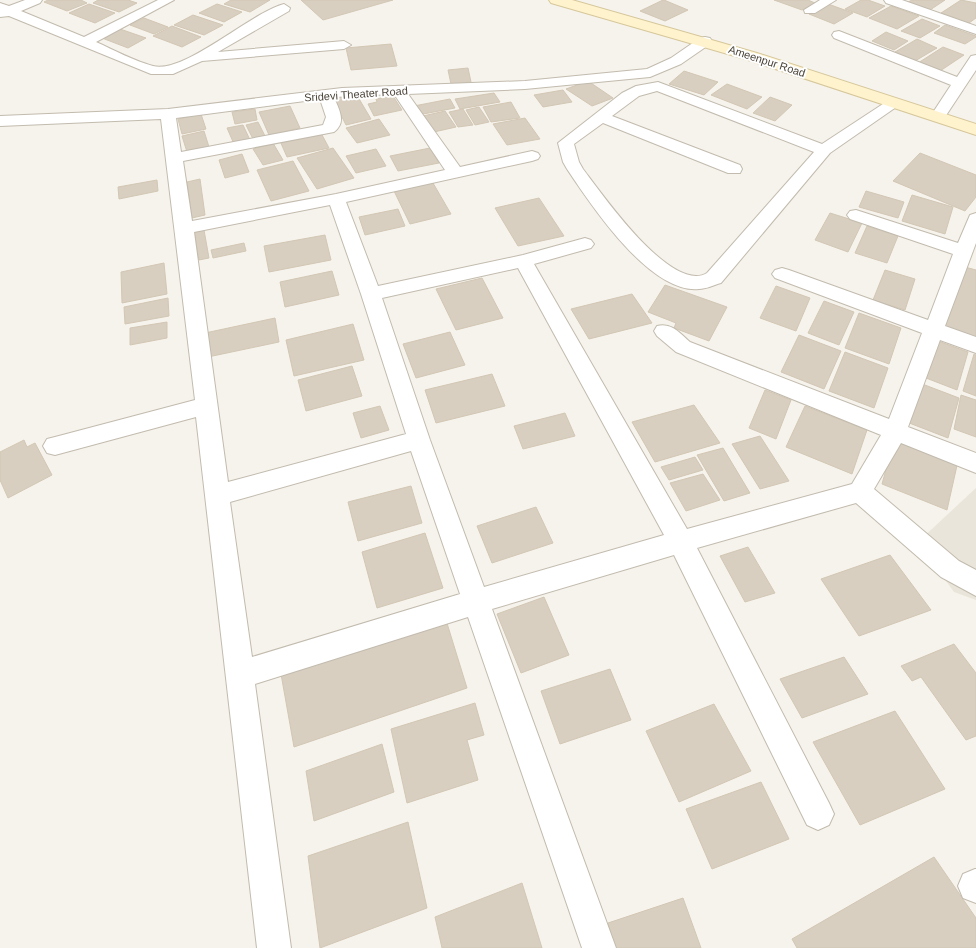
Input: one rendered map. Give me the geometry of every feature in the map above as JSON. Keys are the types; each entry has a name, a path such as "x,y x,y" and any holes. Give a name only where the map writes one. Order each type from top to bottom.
{"street":[{"path":"3,11 36,0"},
{"path":"85,42 168,0"},
{"name":"Ameenpur Road","path":"556,0 705,41 976,130"},
{"path":"810,10 830,0"},
{"path":"890,0 976,30"},
{"path":"3,11 85,42 151,70 168,71 197,58 284,8"},
{"path":"839,35 961,84"},
{"name":"Sridevi Theater Road","path":"0,121 168,114 325,94 525,85 633,75 650,73 676,61 705,41"},
{"path":"197,58 344,45"},
{"path":"938,117 976,59"},
{"path":"633,75 647,87"},
{"path":"824,150 658,86 647,87 616,103 601,117 566,143 572,163 620,231 661,269 684,281 707,282 714,278 824,150 894,102"},
{"path":"398,90 455,172"},
{"path":"174,158 328,129 332,126 334,116 325,94"},
{"path":"168,114 274,948"},
{"path":"601,117 734,169"},
{"path":"184,228 336,199 532,156"},
{"path":"336,199 371,294 419,440 599,948"},
{"path":"856,215 967,259"},
{"path":"239,675 476,601 680,541 860,492 895,432 934,330 967,259 976,218"},
{"path":"371,294 523,261 585,244"},
{"path":"523,261 680,541 818,814"},
{"path":"782,274 976,345"},
{"path":"664,331 684,347 976,463"},
{"path":"55,446 206,406"},
{"path":"217,494 419,440"},
{"path":"860,492 950,569 976,584"}],"shaded area":[{"path":"976,488 976,600 954,592 918,542"}],"building":[{"path":"48,0 81,0 87,3 67,11 44,2"},
{"path":"98,0 128,0 137,3 119,12 93,3"},
{"path":"231,0 270,0 250,12 224,4"},
{"path":"301,0 393,0 323,20"},
{"path":"663,0 688,10 665,21 640,11"},
{"path":"774,0 808,0 815,3 802,10"},
{"path":"861,0 868,0 885,6 867,17 845,9"},
{"path":"912,0 945,0 930,10 908,2"},
{"path":"961,0 976,3 976,18 969,23 941,13"},
{"path":"89,4 115,13 95,23 69,13"},
{"path":"217,4 242,12 224,22 199,13"},
{"path":"828,4 853,13 834,24 809,14"},
{"path":"891,6 919,16 897,29 869,18"},
{"path":"193,15 223,25 204,35 174,25"},
{"path":"144,18 168,27 154,34 130,25"},
{"path":"922,19 940,26 920,38 901,31"},
{"path":"945,25 976,37 965,44 934,33"},
{"path":"172,26 201,37 182,47 153,36"},
{"path":"120,29 146,38 128,48 102,38"},
{"path":"886,32 908,41 894,50 872,41"},
{"path":"917,39 937,48 915,61 895,52"},
{"path":"391,44 397,66 351,70 346,48"},
{"path":"943,47 964,55 940,71 918,63"},
{"path":"468,68 471,82 451,84 448,70"},
{"path":"684,71 718,82 704,95 669,84"},
{"path":"588,81 613,98 592,106 566,89"},
{"path":"727,84 762,97 747,109 711,95"},
{"path":"563,90 572,102 543,107 534,95"},
{"path":"355,92 371,119 346,125 332,97"},
{"path":"494,93 500,102 460,109 455,99"},
{"path":"393,96 402,110 374,116 368,104 377,102 376,99"},
{"path":"770,97 792,105 775,121 753,113"},
{"path":"450,99 455,108 418,115 414,106"},
{"path":"511,102 520,118 491,122 483,107"},
{"path":"290,106 300,128 269,135 259,112"},
{"path":"479,107 489,122 475,125 466,110"},
{"path":"255,109 257,120 235,124 232,112"},
{"path":"463,109 473,125 458,127 449,112"},
{"path":"445,111 456,127 434,132 423,116"},
{"path":"201,114 206,129 182,134 178,119"},
{"path":"525,118 540,139 507,145 493,124"},
{"path":"379,119 390,135 357,143 346,128"},
{"path":"258,122 265,136 253,139 246,125"},
{"path":"243,125 250,140 234,144 227,128"},
{"path":"204,131 209,147 187,152 182,136"},
{"path":"321,133 329,148 287,157 280,141"},
{"path":"273,143 283,160 263,165 253,149"},
{"path":"333,148 354,178 317,189 297,158"},
{"path":"430,148 439,163 398,171 390,156"},
{"path":"376,149 386,166 356,173 346,156"},
{"path":"920,153 976,175 976,197 965,211 893,181"},
{"path":"242,154 249,172 225,178 219,160"},
{"path":"293,161 309,191 271,201 257,170"},
{"path":"200,179 205,215 192,218 187,182"},
{"path":"157,180 158,191 119,199 118,187"},
{"path":"433,183 451,214 410,224 394,191"},
{"path":"866,191 904,202 898,218 859,207"},
{"path":"912,195 953,207 945,234 902,221"},
{"path":"539,198 564,236 518,246 495,208"},
{"path":"398,209 405,226 365,235 359,217"},
{"path":"830,213 862,223 848,252 815,240"},
{"path":"867,226 898,236 887,263 855,253"},
{"path":"204,230 209,258 199,260 194,232"},
{"path":"325,235 331,260 269,272 264,246"},
{"path":"244,243 246,251 213,258 211,250"},
{"path":"164,263 167,294 122,303 121,272"},
{"path":"965,267 976,270 976,338 945,327"},
{"path":"885,270 915,279 905,310 873,300"},
{"path":"332,271 339,295 285,307 280,282"},
{"path":"482,278 503,318 456,330 436,289"},
{"path":"665,285 727,307 709,341 674,328 676,323 648,312"},
{"path":"776,286 810,298 796,331 760,318"},
{"path":"632,294 652,323 589,339 571,309"},
{"path":"168,298 169,316 125,324 124,307"},
{"path":"824,301 854,312 839,345 808,333"},
{"path":"859,313 901,328 889,364 845,348"},
{"path":"275,318 279,342 208,357 205,333"},
{"path":"167,322 167,338 130,345 130,328"},
{"path":"353,324 364,360 294,376 286,340"},
{"path":"450,332 465,365 416,378 403,344"},
{"path":"799,335 841,351 824,389 781,372"},
{"path":"938,341 968,352 957,390 926,378"},
{"path":"845,352 888,368 874,408 829,391"},
{"path":"974,354 976,355 976,396 963,391"},
{"path":"352,366 362,396 306,411 298,380"},
{"path":"492,374 505,406 436,423 425,390"},
{"path":"917,382 959,398 948,438 904,421"},
{"path":"765,390 791,400 776,439 749,428"},
{"path":"961,395 976,400 976,437 954,429"},
{"path":"694,405 720,443 655,462 632,422"},
{"path":"380,406 389,430 361,438 353,413"},
{"path":"805,406 867,430 852,474 786,447"},
{"path":"565,413 575,436 523,449 514,426"},
{"path":"760,436 789,481 760,489 732,444"},
{"path":"895,437 958,461 947,510 882,484"},
{"path":"24,440 27,447 35,443 52,475 8,498 0,480 0,452"},
{"path":"723,448 750,493 724,501 697,455"},
{"path":"695,457 703,470 669,480 661,467"},
{"path":"703,474 720,500 686,511 670,483"},
{"path":"411,486 422,523 358,541 348,502"},
{"path":"536,507 553,543 492,563 477,526"},
{"path":"425,533 443,588 377,608 362,552"},
{"path":"748,547 775,593 745,602 720,556"},
{"path":"890,555 931,610 859,636 821,579"},
{"path":"544,597 569,655 521,673 497,614"},
{"path":"446,620 467,688 294,747 281,674"},
{"path":"954,644 976,673 976,736 966,740 921,677 912,681 901,666"},
{"path":"844,657 868,694 802,718 780,679"},
{"path":"610,669 631,720 560,744 541,691"},
{"path":"475,703 484,735 467,740 478,780 407,803 391,729"},
{"path":"714,704 751,771 679,802 646,731"},
{"path":"895,711 945,789 860,825 813,742"},
{"path":"382,744 394,792 314,821 306,771"},
{"path":"761,782 789,839 712,869 686,809"},
{"path":"408,822 427,908 320,948 308,856"},
{"path":"934,857 976,918 976,948 797,948 792,939"},
{"path":"522,883 542,948 442,948 435,917"},
{"path":"683,898 701,948 615,948 608,923"}]}
